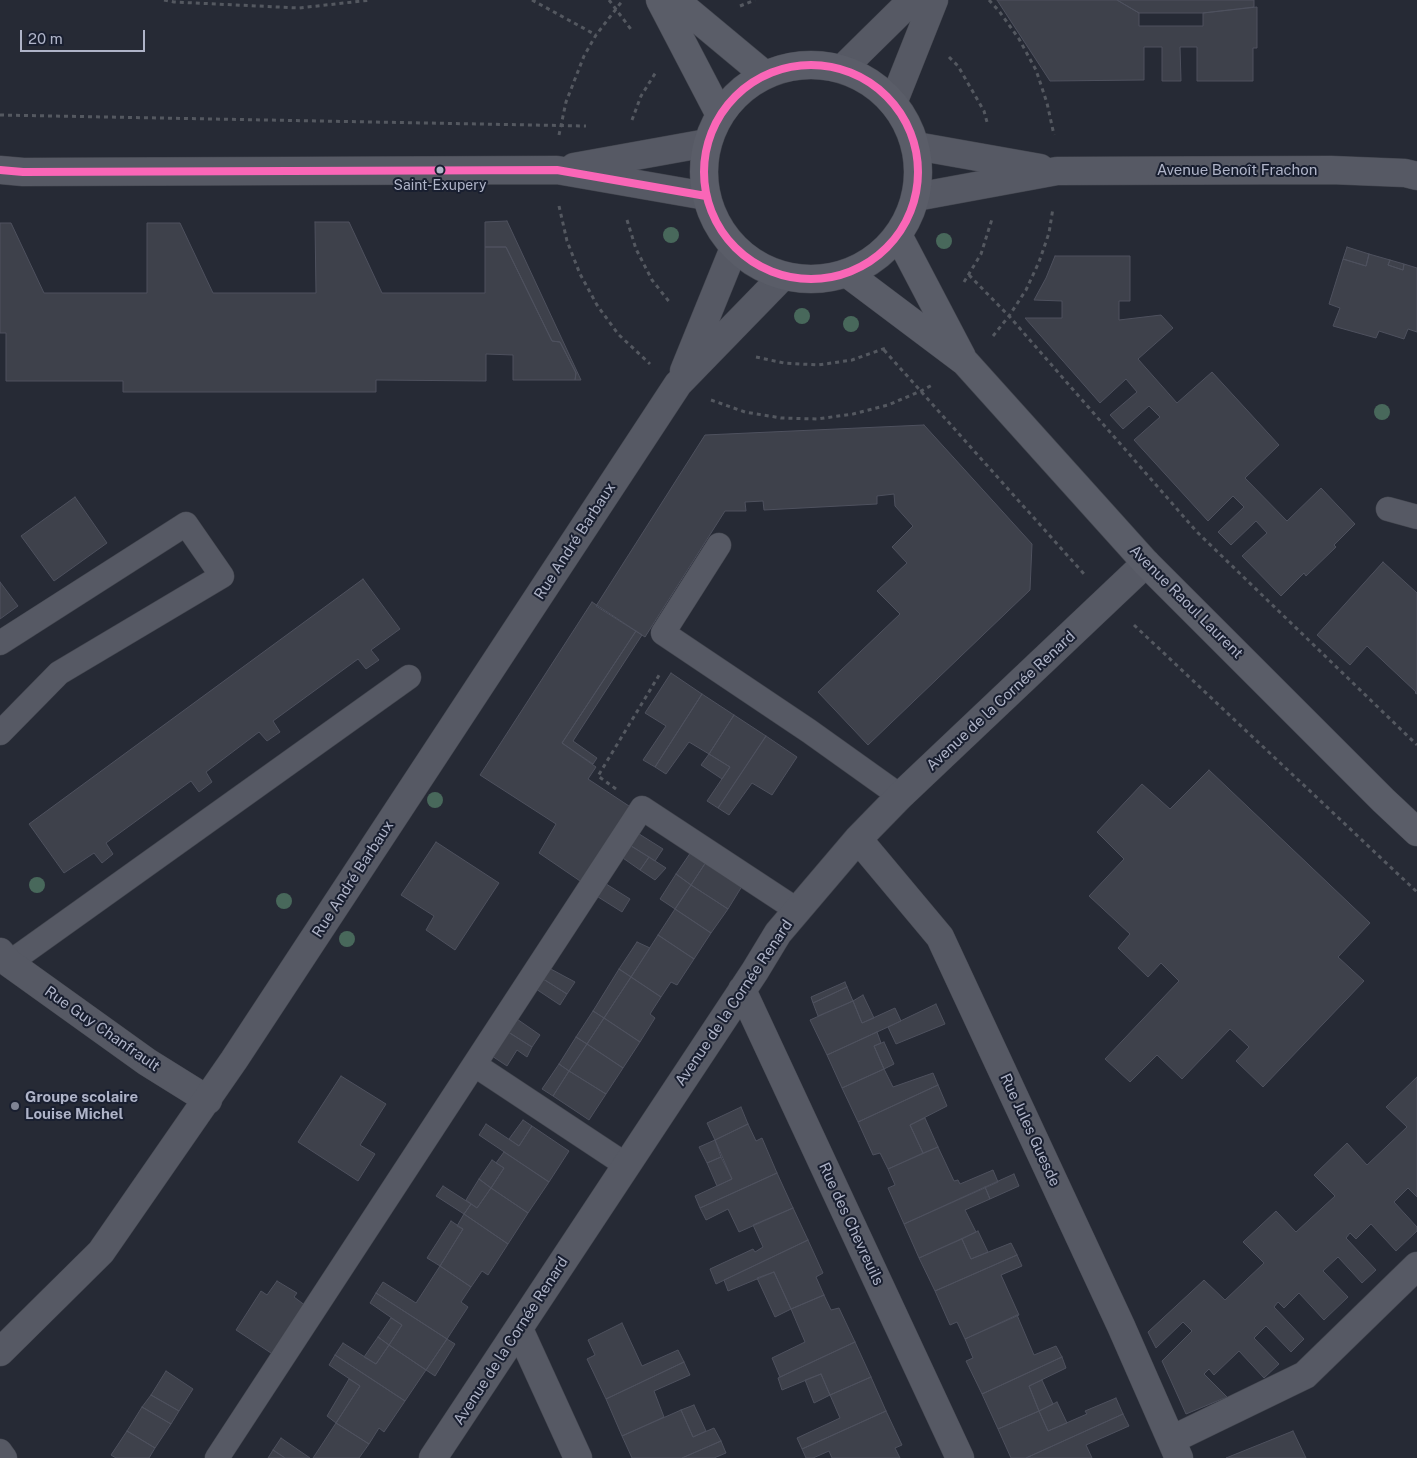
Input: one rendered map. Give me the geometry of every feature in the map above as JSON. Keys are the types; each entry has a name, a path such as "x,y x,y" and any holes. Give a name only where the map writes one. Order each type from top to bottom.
{"main road":[{"path":"660,0 720,115"},
{"path":"675,0 765,75"},
{"path":"803,65 842,69 861,77 878,88 893,103 907,124 916,146 919,180 916,197 909,217 898,235 884,252 867,264 848,274 826,279 804,280 782,276 756,265 734,248 712,215 706,196 704,178 704,161 708,143 720,115 739,92 765,75 783,68 803,65"},
{"name":"Avenue Raoul Laurent","path":"898,235 930,321"},
{"name":"Avenue Raoul Laurent","path":"848,274 930,321 1146,563 1417,832"}],"street":[{"path":"842,69 912,0"},
{"path":"893,103 934,0"},
{"path":"622,170 708,143"},
{"name":"Avenue Benoît Frachon","path":"916,146 996,172"},
{"path":"0,170 23,172 622,170 706,196"},
{"name":"Avenue Benoît Frachon","path":"916,197 996,172 1331,170 1405,173 1417,176"},
{"name":"Rue André Barbaux","path":"710,336 734,248"},
{"name":"Rue André Barbaux","path":"0,1352 101,1252 208,1100 710,336 782,276"},
{"name":"Avenue de la Cornée Renard","path":"433,1458 742,990 778,932 858,839 900,796 1146,563"},
{"name":"Rue Jules Guesde","path":"858,839 940,937 1121,1326 1175,1449 1305,1375 1417,1266"},
{"name":"Rue Guy Chanfrault","path":"5,957 147,1062 208,1100"},
{"name":"Rue des Chevreuils","path":"742,990 960,1458"},
{"path":"519,1329 578,1458"}],"lane":[{"path":"1388,509 1417,517"},
{"path":"0,643 186,524 222,576 59,673 0,734"},
{"path":"719,545 663,633 809,731 900,796"},
{"path":"5,957 410,676"},
{"path":"217,1458 642,808 798,910"},
{"path":"475,1066 626,1165"},
{"path":"0,1451 5,1458"}],"path":[{"path":"164,0 300,8 372,0"},
{"path":"532,0 596,35"},
{"path":"557,170 560,126 574,78 596,35 623,0"},
{"path":"704,24 726,12 756,0"},
{"path":"681,42 659,67 641,96 629,127 622,170 626,216 636,249 652,280 674,307 710,336 750,356 784,363 818,365 852,360 884,350 930,321 956,295 981,254 989,231 994,207 996,172 984,110 958,66 922,29"},
{"path":"0,115 590,126"},
{"path":"969,275 1009,316 1198,532 1417,745"},
{"path":"884,350 1107,600 1417,892"},
{"path":"642,808 598,776 678,644"}],"building":[{"path":"997,0 1117,0 1139,13 1139,26 1203,26 1203,13 1257,7 1257,48 1253,48 1253,81 1197,81 1197,47 1180,47 1181,81 1162,81 1162,47 1144,47 1144,80 1050,81"},
{"path":"1117,0 1254,0 1254,7 1203,13 1139,13"},
{"path":"507,221 581,380 575,380 576,373 560,342 552,341 506,247 485,247 485,222"},
{"path":"315,222 349,222 382,293 485,293 485,247 506,247 552,341 560,342 576,373 575,380 513,380 513,355 486,354 486,381 376,380 376,392 123,392 123,381 6,381 6,333 0,333 0,223 11,223 44,293 147,293 147,223 180,223 213,293 316,293"},
{"path":"1347,247 1369,254 1366,266 1343,259"},
{"path":"1369,254 1390,260 1388,265 1403,270 1404,264 1417,268 1417,332 1408,329 1404,339 1379,331 1376,338 1333,326 1340,308 1329,304 1343,259 1366,266"},
{"path":"1055,256 1130,256 1130,301 1119,301 1119,320 1161,315 1173,328 1138,359 1177,403 1212,372 1279,445 1245,478 1287,521 1321,488 1355,524 1334,545 1336,547 1306,576 1304,573 1281,596 1242,556 1267,533 1256,521 1231,545 1218,532 1244,507 1233,496 1208,521 1134,440 1160,417 1149,406 1123,429 1110,415 1137,392 1126,379 1100,403 1025,318 1062,318 1062,301 1034,300"},
{"path":"1390,260 1404,264 1403,270 1388,265"},
{"path":"924,425 1032,544 1030,590 868,745 818,692 900,614 877,591 907,563 892,547 913,526 895,506 894,494 877,496 877,504 764,510 763,501 745,502 746,511 725,511 645,637 596,606 705,435"},
{"path":"75,497 107,543 54,581 21,536"},
{"path":"1383,562 1417,593 1417,694 1367,646 1350,665 1317,635"},
{"path":"363,579 400,629 371,650 379,660 366,669 358,659 273,721 280,732 267,741 259,732 206,772 212,782 199,792 191,781 106,843 113,854 102,863 94,853 64,873 29,824"},
{"path":"0,582 18,606 0,619"},
{"path":"592,602 636,631 562,743 596,767 588,779 632,808 583,883 539,853 556,824 480,775"},
{"path":"636,631 642,635 573,741 597,758 593,764 562,743"},
{"path":"671,673 702,694 655,767 643,760 666,726 645,713"},
{"path":"702,694 734,715 709,754 689,742 666,774 655,767"},
{"path":"734,715 766,736 718,808 707,801 730,767 709,754"},
{"path":"766,736 797,757 772,795 752,783 729,815 718,808"},
{"path":"709,754 730,767 722,779 701,765"},
{"path":"1209,770 1370,923 1338,957 1364,981 1263,1087 1236,1061 1249,1047 1230,1029 1182,1079 1157,1055 1130,1082 1105,1059 1179,981 1161,963 1148,977 1118,948 1130,934 1089,896 1124,859 1097,832 1142,784 1170,809"},
{"path":"636,832 663,849 655,861 628,844"},
{"path":"436,842 499,883 455,950 426,930 434,916 401,895"},
{"path":"628,844 649,857 640,870 620,856"},
{"path":"693,849 708,859 691,885 676,874"},
{"path":"649,857 666,868 655,880 640,870"},
{"path":"708,859 744,883 728,909 691,885"},
{"path":"676,874 691,885 675,909 660,899"},
{"path":"603,882 630,899 622,912 595,895"},
{"path":"691,885 728,909 711,933 675,909"},
{"path":"675,909 711,933 694,959 658,935"},
{"path":"658,935 694,959 677,985 671,982 661,997 631,977"},
{"path":"637,942 650,948 631,977 619,969"},
{"path":"547,967 575,982 567,994 540,977"},
{"path":"619,969 631,977 604,1018 593,1011"},
{"path":"540,977 567,994 560,1005 533,987"},
{"path":"631,977 661,997 650,1014 655,1018 640,1042 604,1018"},
{"path":"845,982 847,987 813,1003 811,997"},
{"path":"847,987 853,1001 818,1016 813,1003"},
{"path":"863,995 874,1018 862,1023 853,1001"},
{"path":"853,1001 862,1023 895,1008 901,1021 827,1055 810,1020"},
{"path":"936,1004 945,1024 896,1044 888,1027"},
{"path":"593,1011 604,1018 587,1044 576,1037"},
{"path":"514,1017 540,1035 532,1047 505,1030"},
{"path":"604,1018 640,1042 623,1068 587,1044"},
{"path":"505,1030 532,1047 527,1057 517,1050 507,1066 489,1054"},
{"path":"877,1032 881,1043 874,1046 884,1069 842,1088 827,1055"},
{"path":"576,1037 587,1044 569,1071 559,1064"},
{"path":"884,1042 894,1064 884,1069 874,1046"},
{"path":"587,1044 623,1068 606,1094 569,1071"},
{"path":"559,1064 569,1071 553,1096 542,1089"},
{"path":"884,1069 893,1087 933,1073 938,1085 858,1122 842,1088"},
{"path":"569,1071 606,1094 589,1120 553,1096"},
{"path":"341,1076 386,1104 360,1145 375,1154 358,1181 298,1142"},
{"path":"1417,1077 1417,1197 1408,1188 1394,1202 1417,1227 1417,1231 1396,1251 1371,1224 1356,1239 1350,1233 1346,1238 1376,1270 1362,1283 1338,1257 1323,1271 1348,1297 1324,1320 1299,1293 1284,1308 1278,1302 1274,1307 1304,1339 1291,1352 1266,1326 1254,1338 1279,1364 1264,1378 1239,1351 1214,1375 1209,1369 1204,1374 1227,1397 1186,1414 1162,1361 1192,1331 1183,1322 1156,1348 1148,1332 1204,1280 1225,1300 1264,1263 1243,1242 1276,1211 1296,1232 1335,1196 1314,1175 1347,1143 1367,1165 1407,1127 1386,1107"},
{"path":"938,1085 947,1106 910,1125 923,1153 888,1169 880,1153 873,1155 858,1122"},
{"path":"741,1107 748,1124 715,1140 707,1123"},
{"path":"925,1118 938,1147 923,1153 910,1125"},
{"path":"523,1120 532,1126 519,1146 509,1139"},
{"path":"486,1124 519,1146 532,1126 569,1151 549,1182 479,1135"},
{"path":"748,1124 756,1141 762,1138 777,1173 700,1208 695,1196 732,1179 715,1140"},
{"path":"715,1140 721,1157 707,1163 699,1147"},
{"path":"938,1147 954,1181 958,1180 960,1184 993,1170 998,1182 904,1224 888,1188 895,1185 888,1169"},
{"path":"504,1152 549,1182 528,1213 491,1188 504,1168 496,1163"},
{"path":"721,1157 732,1179 717,1186 707,1163"},
{"path":"492,1160 504,1168 491,1188 479,1179"},
{"path":"777,1173 793,1208 739,1232 728,1209 706,1220 700,1208"},
{"path":"1014,1174 1019,1186 990,1199 985,1187"},
{"path":"479,1179 491,1188 477,1208 466,1200"},
{"path":"443,1186 471,1204 464,1214 436,1196"},
{"path":"985,1187 990,1199 965,1210 976,1232 919,1258 904,1224"},
{"path":"491,1188 528,1213 508,1244 464,1214 471,1204 477,1208"},
{"path":"793,1208 808,1240 716,1284 710,1269 753,1249 755,1252 763,1247 753,1225"},
{"path":"464,1214 508,1244 488,1275 482,1271 471,1287 440,1266 463,1229 457,1226"},
{"path":"451,1221 463,1229 440,1266 427,1258"},
{"path":"978,1231 988,1252 971,1259 962,1239"},
{"path":"962,1239 971,1259 1011,1243 1017,1255 935,1291 919,1258"},
{"path":"808,1240 823,1273 816,1277 824,1295 791,1309 774,1272 728,1291 724,1280"},
{"path":"1017,1255 1022,1266 1001,1275 1019,1315 965,1339 957,1322 950,1325 935,1291"},
{"path":"440,1266 471,1287 461,1302 468,1307 447,1339 376,1293 383,1282 416,1303"},
{"path":"774,1272 791,1309 775,1317 757,1278"},
{"path":"277,1281 297,1293 294,1297 306,1306 274,1355 236,1330 261,1291 267,1295"},
{"path":"376,1293 447,1339 426,1370 389,1345 402,1325 370,1303"},
{"path":"824,1295 831,1310 839,1308 855,1342 780,1377 772,1358 805,1342 791,1309"},
{"path":"1017,1315 1034,1355 1056,1346 1062,1357 982,1394 966,1361 973,1358 965,1339"},
{"path":"391,1318 402,1325 389,1345 378,1337"},
{"path":"622,1323 642,1366 678,1350 684,1362 606,1399 587,1359 595,1355 588,1340"},
{"path":"378,1337 389,1345 376,1364 364,1357"},
{"path":"447,1339 455,1344 435,1376 426,1370"},
{"path":"855,1342 871,1377 830,1395 821,1374 782,1390 778,1378"},
{"path":"343,1343 376,1364 389,1345 426,1370 405,1401 335,1355"},
{"path":"335,1355 405,1401 384,1432 379,1428 369,1444 336,1423 360,1386 329,1365"},
{"path":"1062,1357 1066,1368 1029,1386 1039,1411 998,1429 982,1394"},
{"path":"684,1362 690,1375 654,1391 664,1417 622,1436 606,1399"},
{"path":"166,1371 193,1389 179,1411 151,1395"},
{"path":"821,1374 830,1395 814,1403 805,1380"},
{"path":"871,1377 886,1411 802,1449 797,1438 840,1418 830,1395"},
{"path":"349,1379 360,1386 336,1423 327,1416"},
{"path":"1042,1380 1053,1404 1039,1411 1029,1386"},
{"path":"151,1395 179,1411 171,1424 142,1407"},
{"path":"1116,1398 1123,1414 1026,1458 1011,1458 998,1429 1039,1411 1048,1431 1087,1414 1085,1411"},
{"path":"1057,1402 1067,1423 1048,1431 1039,1411"},
{"path":"694,1405 706,1431 693,1437 681,1410"},
{"path":"142,1407 171,1424 155,1448 127,1431"},
{"path":"681,1410 693,1437 714,1428 721,1441 682,1458 632,1458 622,1436"},
{"path":"886,1411 902,1445 895,1448 900,1458 832,1458 829,1451 813,1458 806,1458 802,1449"},
{"path":"1123,1414 1129,1426 1086,1445 1092,1458 1026,1458"},
{"path":"336,1423 369,1444 359,1458 313,1458"},
{"path":"127,1431 155,1448 149,1458 116,1458 111,1455"},
{"path":"1293,1431 1306,1458 1226,1458"},
{"path":"281,1438 310,1458 285,1458 273,1450"},
{"path":"721,1441 726,1453 714,1458 682,1458"},
{"path":"273,1450 285,1458 268,1458"}],"transit line":[{"path":"800,65 822,65 842,69 862,77 887,96 906,121 914,141 918,172 914,203 906,223 887,248 862,267 842,275 822,279 800,279 780,275 760,267 743,255 728,240 716,223 708,203 704,183 704,161 708,141 716,121 728,104 743,89 760,77 780,69 800,65"},
{"path":"0,170 23,172 557,170 706,196"}],"place":[{"name":"Saint-Exupery","path":"440,170"},
{"name":"Groupe scolaire Louise Michel","path":"15,1106"}]}
